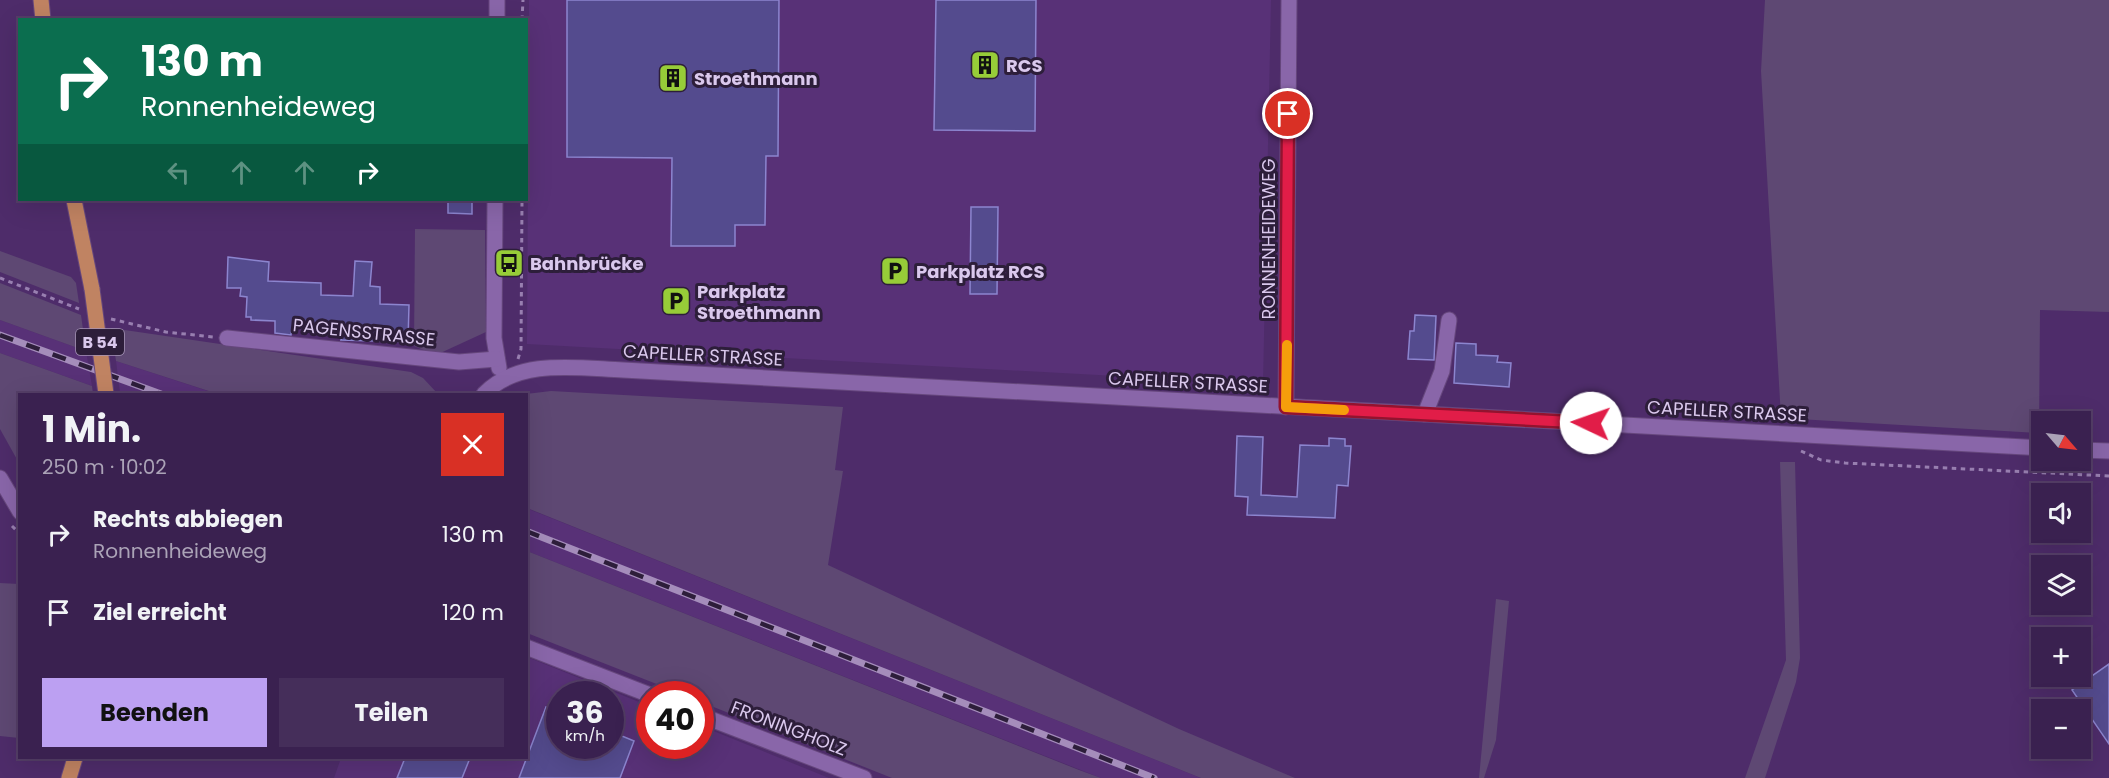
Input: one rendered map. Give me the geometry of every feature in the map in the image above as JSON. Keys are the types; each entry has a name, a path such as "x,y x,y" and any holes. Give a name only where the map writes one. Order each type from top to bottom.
{"main road":[{"path":"41,0 43,18"},
{"name":"B 54","path":"74,201 92,289 106,393"},
{"path":"69,778 75,759"}],"street":[{"path":"497,0 497,18"},
{"name":"RONNENHEIDEWEG","path":"1286,407 1288,0"},
{"path":"485,393 508,376 497,359 494,338 495,201"},
{"path":"1425,414 1442,371 1449,320"},
{"name":"PAGENSSTRASSE","path":"227,338 459,362 497,359"},
{"name":"CAPELLER STRASSE","path":"508,376 564,368 623,370 2031,447"},
{"path":"2091,451 2109,452"},
{"path":"0,478 18,494"},
{"path":"0,478 18,509"},
{"path":"528,648 636,690"},
{"name":"FRONINGHOLZ","path":"714,720 864,778"}],"path":[{"path":"522,0 522,18"},
{"path":"508,376 521,349 522,201"}],"shaded area":[{"path":"529,0 1271,0 1263,384 527,344"},
{"path":"1765,0 2109,0 2109,312 2040,310 2039,411 2031,411 2031,433 1781,418 1761,71"},
{"path":"415,229 485,230 486,332 436,355 414,346"},
{"path":"0,251 71,277 76,283 79,303 0,272"},
{"path":"0,283 81,315 86,351 0,320"},
{"path":"0,320 86,351 92,386 0,353"},
{"path":"111,328 411,372 423,378 437,393 215,393 116,361"},
{"path":"0,353 92,386 93,393 18,393 18,461 0,429"},
{"path":"116,361 215,393 120,393"},
{"path":"551,391 843,407 835,470 843,471 828,565 1179,729 1295,778 1201,778 528,508 528,394"},
{"path":"1780,462 1795,462 1800,658 1796,682 1765,778 1745,778 1786,660"},
{"path":"528,509 1201,778 1101,778 528,551"},
{"path":"528,551 1101,778 892,778 714,707 714,681 649,681 528,633"},
{"path":"0,583 18,584 18,738 0,736"},
{"path":"1496,599 1509,601 1496,740 1484,778 1479,778"},
{"path":"528,657 587,681 546,681 546,759 624,759 624,696 636,701 636,759 714,759 714,731 829,778 334,778 341,759 528,759"}],"building":[{"name":"Stroethmann","path":"567,0 779,0 778,156 766,156 765,225 735,225 735,246 671,246 672,158 567,157"},
{"name":"RCS","path":"936,0 1036,0 1035,131 934,130"},
{"path":"448,201 472,201 472,214 448,213"},
{"path":"971,207 998,207 997,294 970,294"},
{"path":"228,257 269,262 268,281 321,283 321,295 353,296 355,261 372,262 370,286 380,287 380,304 409,305 408,342 341,340 342,337 319,334 320,329 292,328 291,335 275,333 275,321 251,320 251,317 246,317 247,297 240,296 241,288 227,288"},
{"path":"1415,315 1436,316 1434,360 1408,359 1410,331 1414,331"},
{"path":"1456,343 1476,344 1476,355 1498,356 1497,362 1511,363 1509,387 1454,383"},
{"path":"1237,436 1263,437 1261,495 1297,497 1300,445 1329,446 1329,438 1345,439 1345,446 1351,446 1348,486 1337,485 1335,518 1247,515 1248,497 1235,496"},
{"path":"2109,664 2109,744 2091,718 2091,699 2078,699 2072,690 2076,687 2091,687 2091,677"},
{"path":"546,707 546,759 624,759 624,737 634,741 620,778 519,778"},
{"path":"405,759 470,759 462,778 397,778"}],"railway":[{"path":"0,335 158,393"},
{"path":"528,532 1154,778"}],"slow traffic":[{"path":"1287,345 1286,407 1344,410"}],"place":[{"name":"RCS","path":"985,65"},
{"name":"Stroethmann","path":"673,78"},
{"name":"Bahnbrücke","path":"509,263"},
{"name":"Parkplatz RCS","path":"895,271"},
{"name":"Parkplatz Stroethmann","path":"676,301"}],"route":[{"path":"1288,114 1286,407 1591,423"}]}
